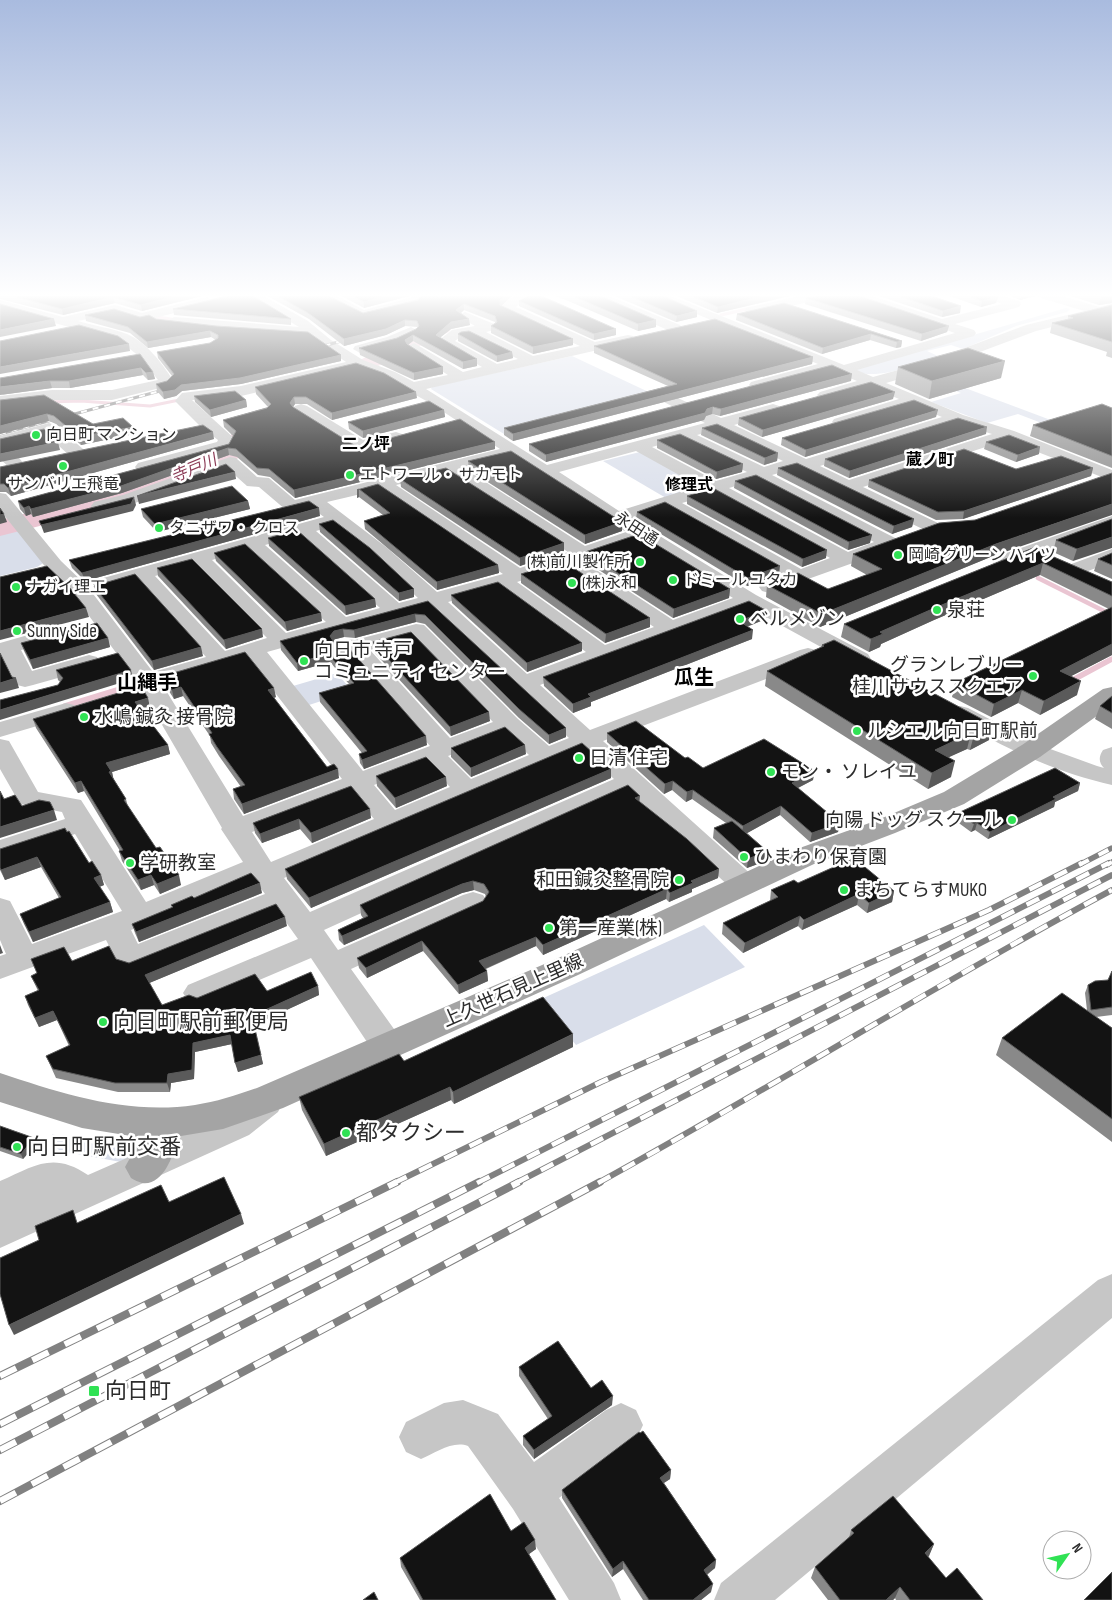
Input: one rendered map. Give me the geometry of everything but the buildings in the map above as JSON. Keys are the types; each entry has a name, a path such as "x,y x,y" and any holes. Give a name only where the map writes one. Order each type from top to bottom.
{"main road":[{"name":"上久世石見上里線","path":"0,1088 71,1112 103,1119 137,1122 180,1121 222,1114 270,1098 567,967 744,884 804,858 885,828 954,798 1031,751 1112,694"},
{"path":"137,1122 151,1129 158,1141 154,1156 144,1167"}],"street":[{"path":"3,403 52,395 118,394 163,383 166,380 157,369"},
{"path":"159,371 168,369"},
{"path":"287,369 300,376"},
{"path":"131,471 224,445 227,439 200,427 183,401 187,396 241,391 333,369"},
{"name":"永田通","path":"373,369 414,387 518,448 545,471 641,533 747,597 830,637 876,667"},
{"path":"390,375 419,369"},
{"path":"448,369 462,377"},
{"path":"414,387 496,369"},
{"path":"746,388 834,369"},
{"path":"839,369 957,418 1008,434 1112,476"},
{"path":"812,398 916,369"},
{"path":"241,391 255,404"},
{"path":"417,404 435,400"},
{"path":"523,683 604,654 800,576 890,543 941,527 719,423 670,404 699,400"},
{"path":"828,425 913,400"},
{"path":"545,471 784,406"},
{"path":"301,409 361,446 408,433"},
{"path":"446,423 465,418"},
{"path":"618,517 758,473 801,463 957,418"},
{"path":"200,427 226,420"},
{"path":"330,427 350,422"},
{"path":"0,441 49,428 77,453"},
{"path":"682,434 890,543"},
{"path":"850,486 1008,434"},
{"path":"762,444 781,439"},
{"path":"638,446 846,559"},
{"path":"273,511 518,448"},
{"path":"60,457 96,449"},
{"path":"964,449 990,460"},
{"path":"0,450 8,468 34,462"},
{"path":"1033,464 1059,455"},
{"path":"85,510 130,499 230,462 253,482"},
{"path":"450,467 671,628"},
{"path":"1084,485 1112,476"},
{"path":"234,486 263,482 338,519 379,551 744,884"},
{"path":"382,484 510,578 604,654"},
{"path":"130,499 139,511 167,504"},
{"path":"667,502 800,576"},
{"path":"16,513 55,565 80,590 90,625 131,673 262,871 318,945 388,1045"},
{"path":"80,590 338,519"},
{"path":"983,569 1112,522"},
{"path":"303,529 395,610"},
{"path":"347,639 395,610 510,578 641,533"},
{"path":"251,544 347,639 467,789"},
{"path":"1030,551 1096,581"},
{"path":"1073,570 1112,555"},
{"path":"199,558 282,641"},
{"path":"142,573 220,659"},
{"path":"90,625 8,648 25,680 131,673"},
{"path":"18,697 131,673 220,659 282,641 347,639 416,630 509,724 544,756"},
{"path":"0,908 12,963 262,871 389,821 830,637"},
{"path":"252,649 389,821"},
{"path":"0,730 84,704"},
{"path":"943,704 1031,751 1085,772 1112,777"},
{"path":"235,829 509,724"},
{"path":"0,746 29,798 72,806 82,823 127,921 131,959 283,898"},
{"path":"1112,755 1112,762"},
{"path":"199,993 318,945 630,780"},
{"path":"0,850 82,823"},
{"path":"318,945 474,902"},
{"path":"0,1231 237,1125 270,1098"},
{"path":"0,1198 45,1178 63,1178 85,1193"},
{"path":"738,1600 1112,1293"},
{"path":"421,1436 444,1425 463,1422 482,1429 529,1493 596,1600"},
{"path":"529,1493 621,1425"}],"shaded area":[{"path":"515,369 599,369 655,395 504,434 431,389 432,387"},
{"path":"856,369 902,369 874,374 864,374 855,371"},
{"path":"925,373 1112,443 1112,450 1018,414 987,423 931,402 961,393 916,375"},
{"path":"640,452 701,485 700,488 666,498 603,461"},
{"path":"17,526 45,562 37,567 0,576 0,531"},
{"path":"337,673 352,691 309,705 293,686"},
{"path":"704,925 745,967 576,1045 539,1000"},
{"path":"52,1134 81,1142 130,1147 134,1152 129,1159 121,1162 61,1151 53,1146"}],"waterway":[{"path":"48,402 81,401 150,406 184,399"},
{"name":"寺戸川","path":"0,528 114,499 206,467 231,452 244,433 261,420"},
{"path":"1038,578 1112,615"},
{"path":"1069,682 1112,659"},
{"path":"65,706 140,683"}],"railway":[{"path":"0,434 171,388"},
{"path":"1079,865 1112,848"},
{"path":"1107,865 1112,862"},
{"path":"394,1183 601,1082 989,910 1082,863"},
{"path":"477,1183 1109,863"},
{"path":"516,1183 1112,875"},
{"path":"598,1183 1047,925 1112,890"},
{"path":"0,1376 397,1182"},
{"path":"0,1424 479,1182"},
{"path":"0,1450 519,1182"},
{"path":"0,1501 600,1182"}],"place":[{"name":"向日町 マンション","path":"36,435"},
{"name":"サンバリエ飛竜","path":"63,466"},
{"name":"エトワール・ サカモト","path":"350,475"},
{"name":"タニザワ・ クロス","path":"159,528"},
{"name":"岡崎 グリーン ハイツ","path":"898,555"},
{"name":"(株)前川製作所","path":"640,562"},
{"name":"ドミール ユタカ","path":"673,580"},
{"name":"(株)永和","path":"572,583"},
{"name":"ナガイ理工","path":"16,587"},
{"name":"泉荘","path":"937,610"},
{"name":"ベルメゾン","path":"740,619"},
{"name":"Sunny Side","path":"17,631"},
{"name":"向日市 寺戸 コミュニティ センター","path":"304,661"},
{"name":"グランレブリー 桂川サウススクエア","path":"1033,676"},
{"name":"水嶋 鍼灸 接骨院","path":"84,717"},
{"name":"ルシエル向日町駅前","path":"857,731"},
{"name":"日清 住宅","path":"579,758"},
{"name":"モン・ ソレイユ","path":"771,772"},
{"name":"向陽 ドッグ スクール","path":"1012,820"},
{"name":"ひまわり保育園","path":"744,857"},
{"name":"学研教室","path":"130,863"},
{"name":"和田鍼灸整骨院","path":"679,880"},
{"name":"まちてらすMUKO","path":"844,890"},
{"name":"第一産業(株)","path":"549,928"},
{"name":"向日町駅前郵便局","path":"103,1022"},
{"name":"都タクシー","path":"346,1133"},
{"name":"向日町駅前交番","path":"17,1147"},
{"name":"向日町","path":"94,1391"}],"district":[{"name":"二ノ坪","path":"366,444"},
{"name":"蔵ノ町","path":"930,460"},
{"name":"修理式","path":"689,485"},
{"name":"瓜生","path":"694,678"},
{"name":"山縄手","path":"147,683"}]}
